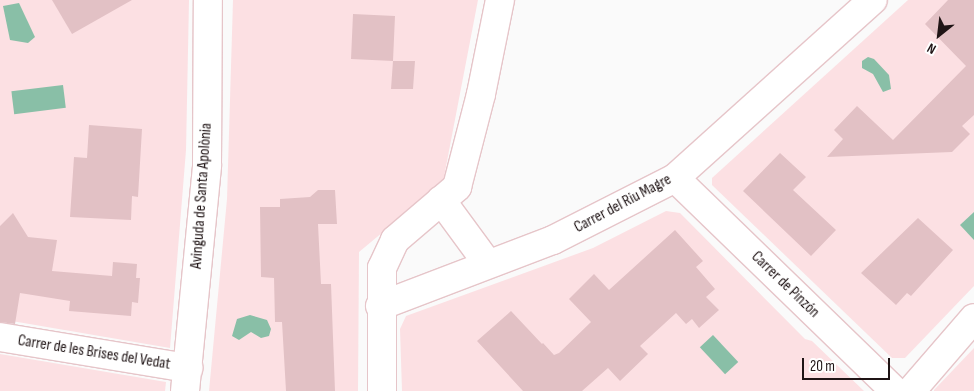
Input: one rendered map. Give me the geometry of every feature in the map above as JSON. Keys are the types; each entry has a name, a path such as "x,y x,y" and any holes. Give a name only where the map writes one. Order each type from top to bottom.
{"street":[{"name":"Avinguda de Santa Apolònia","path":"186,380 207,164 208,0"},
{"path":"382,391 380,306 382,268 395,240 457,187 481,94 500,0"},
{"name":"Carrer del Riu Magre","path":"380,306 553,240 675,178 873,0"},
{"name":"Carrer de Pinzón","path":"675,178 895,391"},
{"path":"442,200 488,264"},
{"path":"911,391 974,318"},
{"name":"Carrer de les Brises del Vedat","path":"0,337 186,380"}],"shaded area":[{"path":"0,0 189,0 186,150 170,348 0,319"},
{"path":"233,0 478,0 443,182 359,252 358,391 209,391 227,199"},
{"path":"908,0 974,0 974,286 905,358 892,358 712,185 712,178"},
{"path":"19,3 35,37 28,43 10,40 3,6"},
{"path":"868,57 874,59 889,75 891,89 883,92 873,74 862,68 862,61"},
{"path":"63,85 66,108 14,114 11,91"},
{"path":"666,211 680,213 805,339 812,341 864,391 402,391 400,329 406,316 593,248"},
{"path":"974,212 974,240 960,225"},
{"path":"250,315 267,320 271,329 269,336 261,338 251,332 239,340 232,336 237,319"},
{"path":"713,335 738,362 725,374 700,347"},
{"path":"974,348 974,391 934,391 934,390"},
{"path":"0,354 166,382 165,391 0,391"}],"building":[{"path":"52,0 132,0 72,34"},
{"path":"948,0 974,0 974,115 962,126 970,134 952,152 827,157 843,139 834,130 857,106 893,140 966,66 925,24"},
{"path":"353,14 395,16 393,61 351,59"},
{"path":"393,61 415,61 413,89 391,89"},
{"path":"89,125 142,129 138,197 132,196 131,220 70,217 74,157 87,158"},
{"path":"780,153 806,177 793,190 836,230 811,256 743,191"},
{"path":"318,190 335,190 337,224 318,224 321,284 331,284 335,391 286,391 282,322 275,322 274,278 261,277 260,207 280,207 280,199 310,197"},
{"path":"13,213 28,237 57,240 52,271 112,276 113,262 137,264 136,278 140,278 138,303 132,302 131,316 69,311 70,301 20,293 15,324 0,322 0,226"},
{"path":"918,218 953,250 911,296 907,293 896,305 861,273"},
{"path":"675,230 703,261 696,267 715,289 706,297 719,310 699,328 692,319 686,324 676,313 640,346 648,354 620,381 608,368 582,391 523,391 477,341 511,311 554,355 559,353 591,322 569,299 594,274 609,290"}]}
